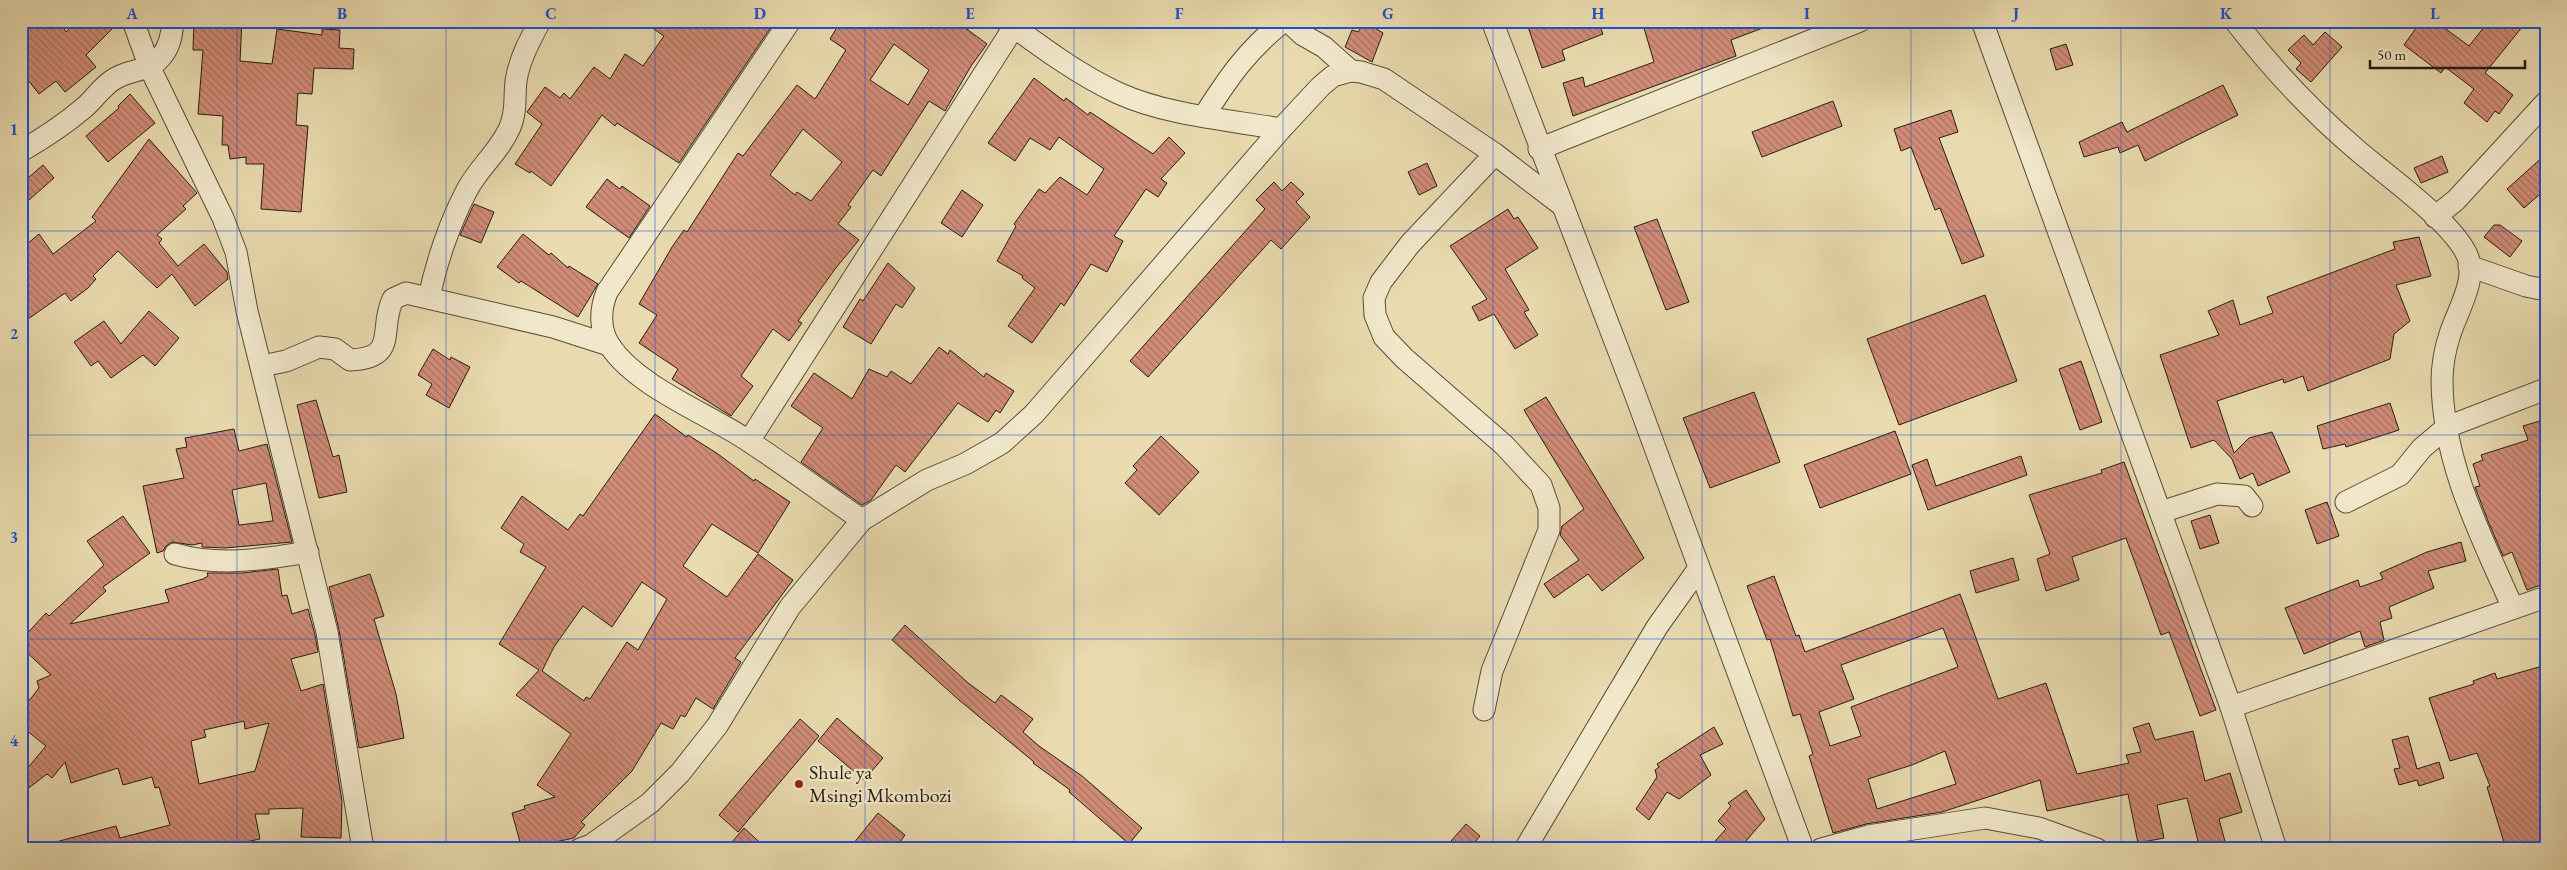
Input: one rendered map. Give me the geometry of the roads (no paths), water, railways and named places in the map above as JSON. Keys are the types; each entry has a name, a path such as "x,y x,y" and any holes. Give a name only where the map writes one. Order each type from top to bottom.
{"street":[{"path":"133,21 150,68 223,218 236,252 247,311 329,641 363,849"},
{"path":"21,151 48,136 86,106 103,87 117,77 150,68 162,56 168,46 172,34 173,21"},
{"path":"429,298 449,234 468,189 498,150 510,126 516,105 516,82 519,68 528,43 540,21"},
{"path":"790,21 607,292 602,306 602,325 609,345 622,362 643,378 749,441 862,520"},
{"path":"1204,116 1231,73 1261,39 1284,21"},
{"path":"1288,21 1303,35 1324,47 1351,71 1384,79 1495,154 1563,206"},
{"path":"1492,21 1803,849"},
{"path":"1539,149 1860,21"},
{"path":"1982,21 2231,707 2276,849"},
{"path":"2235,21 2303,103 2435,217 2466,252 2469,266 2469,284 2444,355 2442,382 2447,428 2454,465 2470,512 2513,608"},
{"path":"749,441 1010,24 1082,74 1119,93 1150,104 1204,116 1281,129"},
{"path":"580,849 591,845 650,803 680,773 718,726 790,607 862,520 926,480 964,464 1002,444 1034,414 1281,129 1321,86 1333,76 1351,71"},
{"path":"2435,217 2456,200 2546,102"},
{"path":"1484,710 1495,663 1549,530 1549,508 1541,485 1504,445 1404,358 1384,337 1375,315 1374,298 1381,282 1410,244 1495,154"},
{"path":"2469,266 2526,286 2546,290"},
{"path":"262,366 286,361 319,347 335,349 350,360 372,357 382,348 389,321 389,306 393,298 406,293 553,327 609,345"},
{"path":"2346,502 2400,475 2422,448 2447,428 2546,389"},
{"path":"2161,512 2217,494 2232,493 2244,496 2252,506"},
{"path":"175,554 203,560 231,561 308,552"},
{"path":"1525,849 1657,627 1699,568"},
{"path":"2231,707 2546,597"},
{"path":"1821,849 1868,836 1985,818 2039,828 2097,849"}],"place":[{"name":"Shule ya Msingi Mkombozi","path":"799,784"}]}
